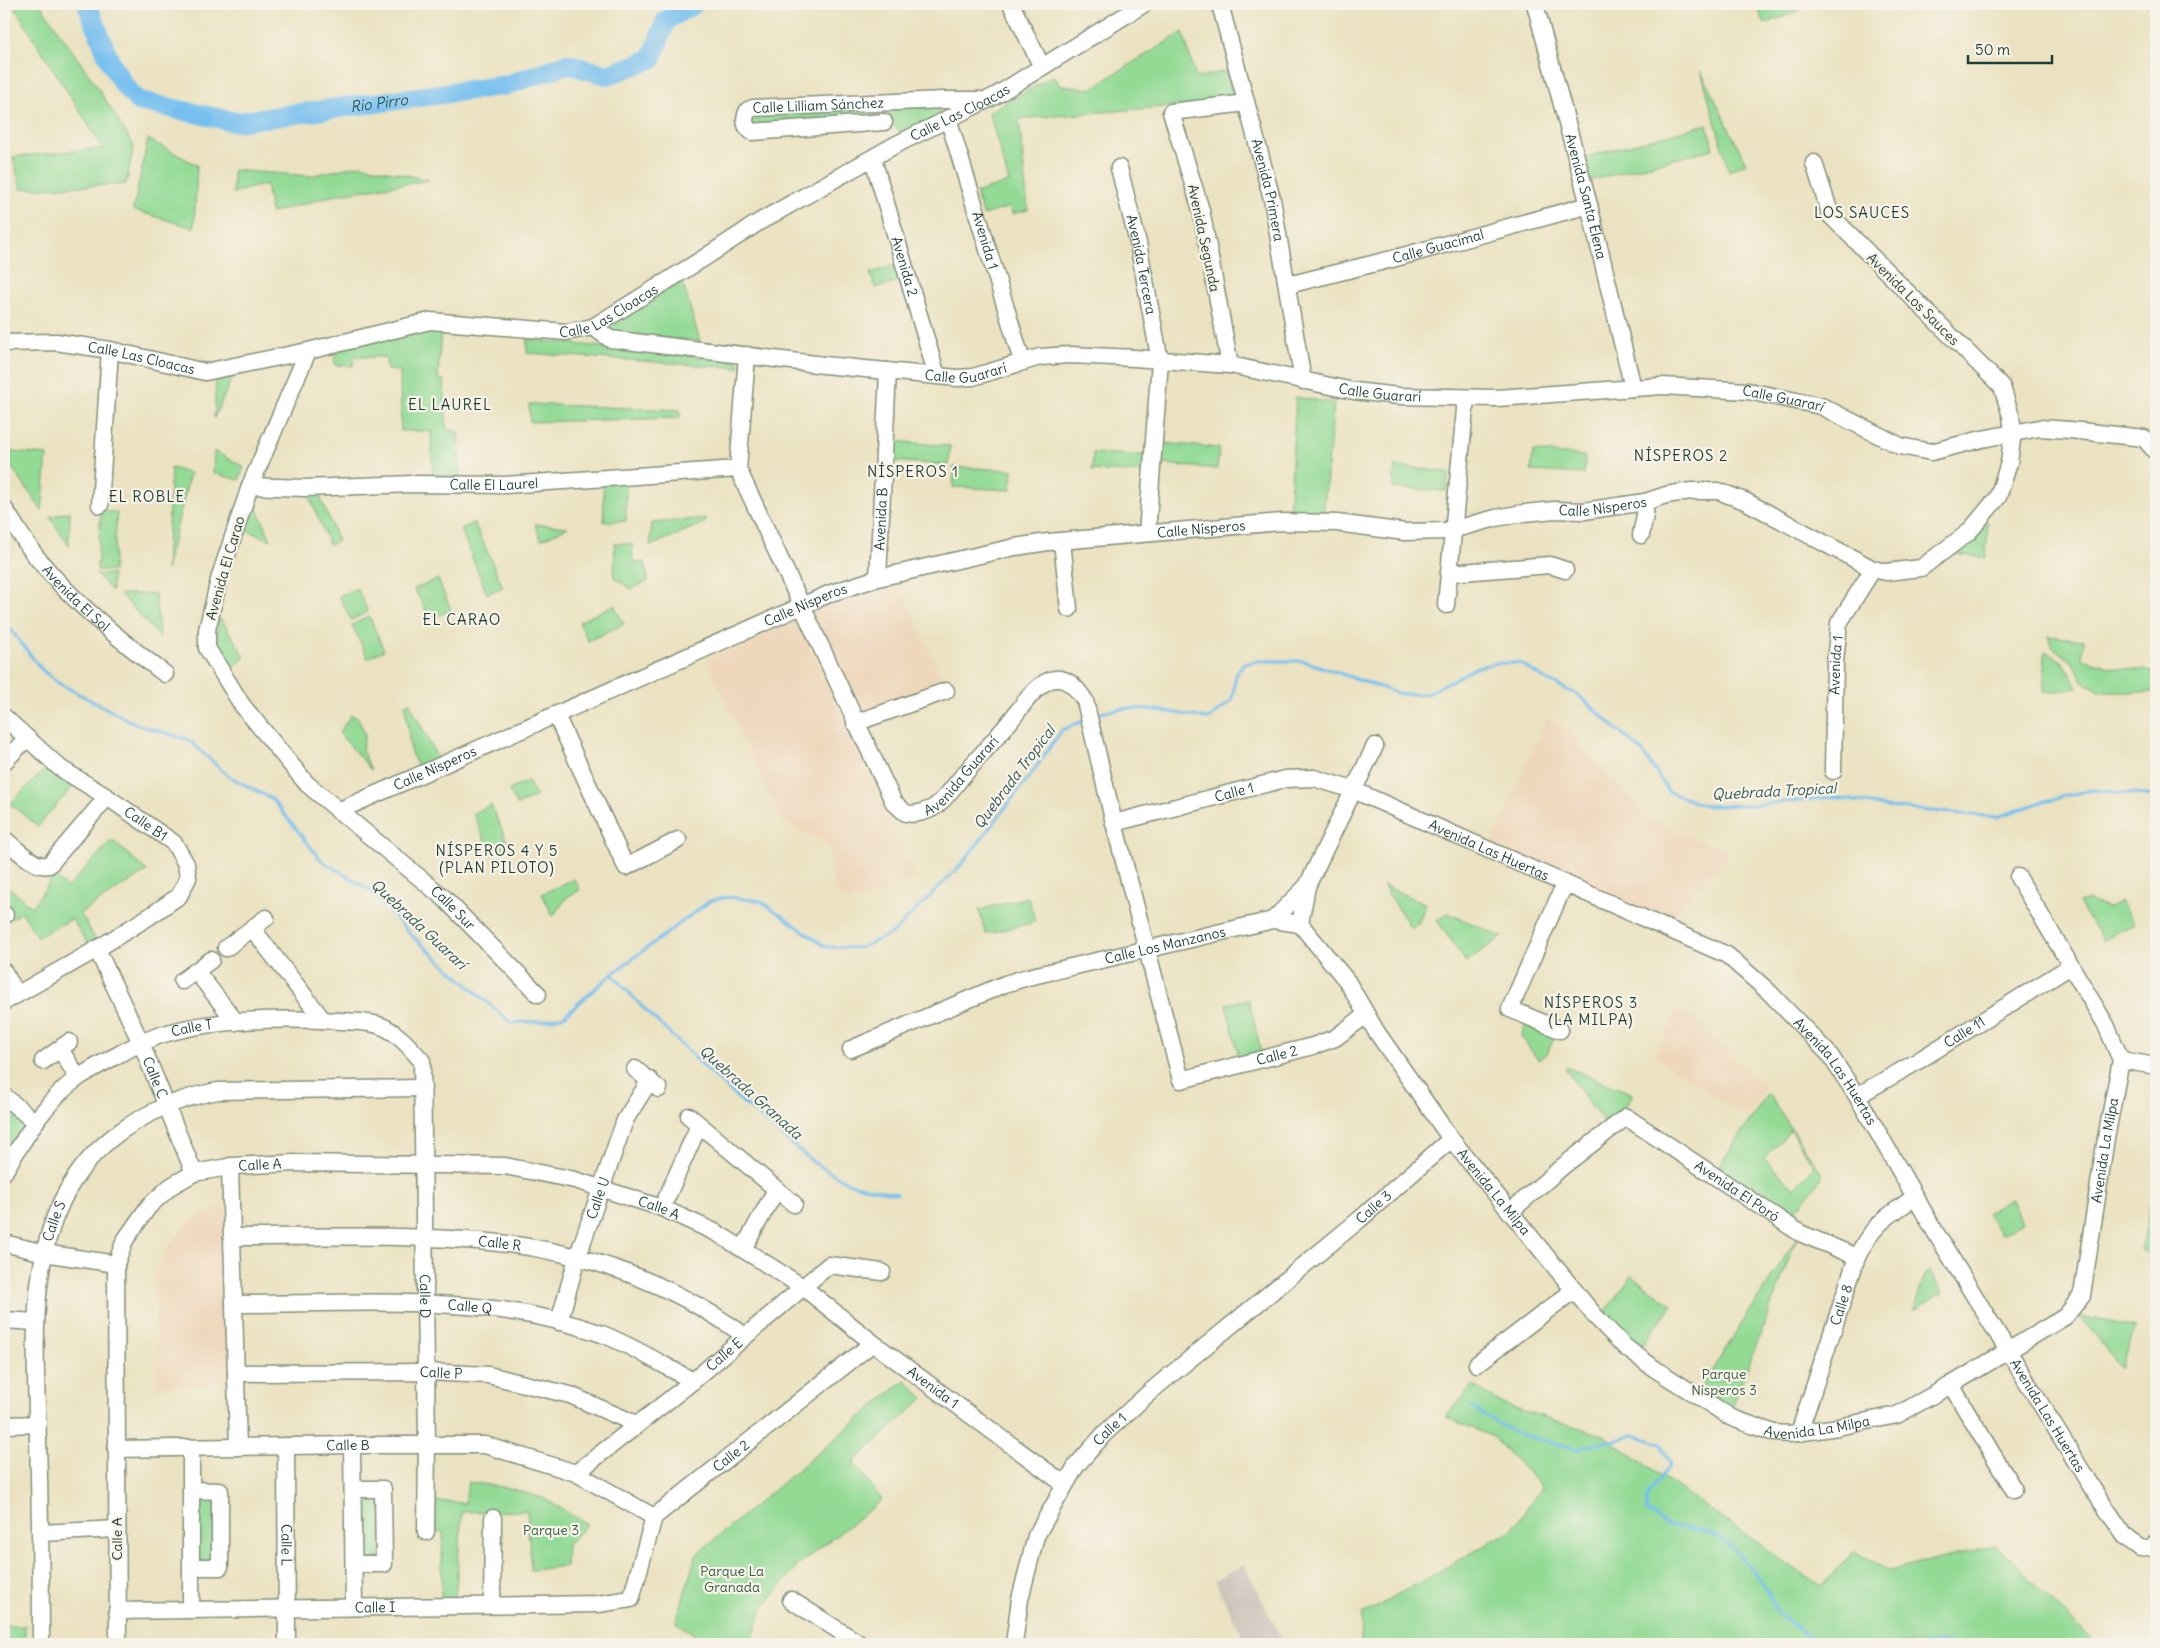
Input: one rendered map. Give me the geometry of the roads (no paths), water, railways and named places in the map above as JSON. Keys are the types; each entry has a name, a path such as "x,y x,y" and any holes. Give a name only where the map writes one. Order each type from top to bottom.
{"street":[{"path":"1011,4 1042,67"},
{"name":"Calle Las Cloacas","path":"4,343 56,342 110,350 205,372 308,351 430,321 566,332 593,328 758,222 896,145 986,100 1042,67 1118,10 1144,4"},
{"name":"Avenida Primera","path":"1220,4 1272,199 1303,381"},
{"name":"Avenida Santa Elena","path":"1535,4 1589,205 1633,388"},
{"name":"Calle Lilliam Sánchez","path":"884,122 752,132 747,128 744,119 748,110 753,108 986,100"},
{"path":"876,103 896,145"},
{"name":"Avenida Segunda","path":"1230,366 1201,210 1171,112 1246,103"},
{"name":"Avenida 1","path":"948,118 1022,361"},
{"name":"Avenida 2","path":"872,159 937,376"},
{"name":"Avenida Los Sauces","path":"1814,163 1831,216 2002,387 2011,416 2013,432"},
{"name":"Avenida Tercera","path":"1119,168 1138,243 1160,361 1147,533"},
{"name":"Calle Guacimal","path":"1288,285 1392,260 1589,205"},
{"name":"Calle Guararí","path":"593,328 610,339 958,378 973,377 1040,357 1070,355 1230,366 1354,391 1399,396 1466,399 1662,386 1748,391 1802,401 1840,415 1900,446 1931,452 2013,432 2038,428 2144,438 2156,452"},
{"path":"100,505 110,350"},
{"name":"Avenida El Carao","path":"308,351 250,486 220,576 207,630 207,648 242,705 307,784 338,811"},
{"name":"Avenida Guararí","path":"747,355 738,469 894,802 906,812 918,813 938,805 1008,724 1023,702 1037,688 1052,679 1066,681 1077,689 1085,702 1114,823 1181,1080"},
{"name":"Avenida B","path":"878,578 888,371"},
{"path":"1446,604 1466,399"},
{"name":"Calle Nísperos","path":"338,811 831,593 878,578 1015,547 1147,533 1282,522 1337,523 1405,532 1453,529 1524,513 1555,510 1584,512 1645,502 1666,495 1691,491 1718,490 1746,501 1873,568 1886,572 1921,568 1969,532 1998,496 2009,463 2013,432"},
{"name":"Calle El Laurel","path":"250,486 304,488 413,484 504,485 738,469"},
{"path":"1641,535 1645,515 1645,502"},
{"name":"Avenida El Sol","path":"4,508 38,559 84,607 131,649 165,674"},
{"path":"1062,541 1070,609"},
{"path":"1449,573 1550,565 1564,570"},
{"name":"Avenida 1","path":"1833,771 1835,662 1839,623 1873,568"},
{"path":"856,723 946,691"},
{"path":"556,715 626,867 678,840"},
{"name":"Calle B1","path":"4,718 60,768 174,843 186,864 188,878 179,896 97,949 10,998"},
{"path":"4,762 26,739"},
{"path":"1300,924 1307,886 1374,746"},
{"name":"Calle 1","path":"1114,823 1285,778 1314,778 1353,790"},
{"name":"Avenida Las Huertas","path":"1353,790 1727,955 1768,991 1829,1054 1857,1096 1915,1197 2094,1491 2125,1536 2140,1548 2152,1547 2156,1542"},
{"path":"4,839 36,864 49,865 106,797"},
{"name":"Calle Sur","path":"338,811 401,860 444,898 538,994"},
{"path":"2018,877 2106,1025 2121,1060 2156,1066"},
{"path":"1560,1030 1510,1009 1565,884"},
{"path":"1273,920 1307,886"},
{"path":"226,948 266,918"},
{"name":"Calle Los Manzanos","path":"851,1049 1005,984 1028,977 1147,951 1273,920 1300,924"},
{"name":"Avenida La Milpa","path":"1300,924 1346,981 1366,1015 1451,1138 1596,1316 1625,1347 1677,1384 1732,1418 1774,1433 1800,1433 1897,1415 2066,1316 2082,1294 2106,1138 2121,1060"},
{"path":"252,928 323,1020"},
{"name":"Calle C","path":"97,949 141,1044 194,1173"},
{"path":"182,981 210,960"},
{"name":"Calle 11","path":"1857,1096 1913,1064 2071,966"},
{"path":"196,971 236,1022"},
{"path":"4,972 10,998"},
{"name":"Calle 2","path":"1181,1080 1313,1046 1335,1038 1366,1015"},
{"name":"Calle T","path":"4,1172 44,1109 78,1078 162,1034 188,1028 236,1022 323,1020 368,1023 385,1028 402,1038 422,1062"},
{"path":"43,1061 65,1046 78,1078"},
{"name":"Calle D","path":"422,1062 427,1444 426,1532"},
{"name":"Calle U","path":"559,1322 577,1258 626,1120 654,1085 635,1069"},
{"name":"Calle S","path":"41,1644 41,1533 36,1322 44,1253 60,1203 81,1169 104,1143 134,1122 181,1099 218,1092 423,1088"},
{"path":"4,1096 36,1122"},
{"name":"Avenida El Poró","path":"1511,1211 1623,1118 1630,1118 1800,1233 1857,1257"},
{"path":"662,1208 694,1120 794,1204"},
{"name":"Calle 3","path":"1295,1272 1362,1218 1451,1138"},
{"name":"Calle A","path":"118,1644 116,1264 125,1240 149,1206 171,1186 194,1173 230,1166 295,1163 505,1166 601,1187 662,1208 717,1233 803,1287"},
{"path":"230,1166 238,1447"},
{"path":"743,1249 776,1190"},
{"name":"Calle 8","path":"1800,1433 1857,1257 1863,1244 1882,1219 1915,1197"},
{"name":"Calle R","path":"232,1237 424,1238 491,1242 577,1258 626,1272 672,1292 717,1316 745,1336"},
{"path":"4,1243 44,1253 116,1264"},
{"name":"Calle E","path":"576,1473 693,1381 829,1266 882,1272"},
{"name":"Calle 1","path":"1014,1644 1020,1599 1036,1536 1076,1466 1111,1428 1151,1391 1295,1272"},
{"name":"Avenida 1","path":"803,1287 873,1343 1064,1484"},
{"path":"1476,1364 1574,1290"},
{"name":"Calle Q","path":"234,1304 425,1303 508,1310 602,1334 641,1352 693,1381"},
{"path":"4,1320 36,1322"},
{"name":"Calle 2","path":"654,1517 873,1343"},
{"name":"Calle P","path":"236,1373 426,1372 488,1375 570,1394 636,1424"},
{"path":"1951,1385 2014,1490"},
{"path":"4,1424 38,1424"},
{"name":"Calle B","path":"116,1449 427,1444 485,1445 576,1473"},
{"path":"352,1445 355,1564 354,1606"},
{"name":"Calle L","path":"286,1446 287,1643"},
{"path":"191,1610 192,1448"},
{"path":"576,1473 654,1517"},
{"path":"353,1489 383,1489 384,1564 355,1564"},
{"path":"191,1490 220,1491 220,1567 191,1567"},
{"name":"Calle I","path":"117,1611 354,1606 598,1604 631,1599 654,1517"},
{"path":"492,1605 493,1518"},
{"path":"41,1533 117,1529"},
{"path":"791,1600 860,1644"}],"waterway":[{"name":"Rio Pirro","path":"87,4 109,59 123,84 138,101 236,122 507,85 567,64 607,75 652,59 666,20 694,4"},
{"name":"Quebrada Guararí","path":"4,621 42,670 60,684 136,724 189,740 228,776 272,799 322,861 369,889 410,934 511,1023 544,1021 564,1016 612,974 710,901 728,897 761,901 826,947 860,948 893,933 961,865 1029,777 1062,730 1083,721"},
{"name":"Quebrada Tropical","path":"1094,716 1107,711 1136,708 1166,711 1209,719 1232,700 1236,674 1243,664 1260,661 1304,661 1400,694 1426,694 1477,667 1496,663 1520,663 1543,678 1578,695 1642,751 1669,792 1705,806 1752,805 1835,797 1886,807 1997,817 2045,801 2091,790 2156,796"},
{"name":"Quebrada Granada","path":"612,974 646,1011 732,1093 813,1162 850,1184 897,1194"},
{"name":"Quebrada Granada","path":"1471,1407 1515,1433 1578,1449 1635,1435 1661,1444 1670,1465 1647,1495 1646,1511 1668,1525 1694,1529 1720,1537 1737,1552 1755,1574 1767,1590 1779,1613 1804,1634 1822,1644"},
{"name":"Quebrada Granada","path":"1925,1644 1954,1644"}],"district":[{"name":"LOS SAUCES","path":"1862,212"},
{"name":"EL LAUREL","path":"450,404"},
{"name":"NÍSPEROS 2","path":"1681,455"},
{"name":"NÍSPEROS 1","path":"913,471"},
{"name":"EL ROBLE","path":"147,496"},
{"name":"EL CARAO","path":"462,619"},
{"name":"NÍSPEROS 4 Y 5 (PLAN PILOTO)","path":"497,858"},
{"name":"NÍSPEROS 3 (LA MILPA)","path":"1591,1010"}],"park label":[{"name":"Parque Nísperos 3","path":"1724,1382"},
{"name":"Parque 3","path":"551,1530"},
{"name":"Parque La Granada","path":"732,1579"}]}
